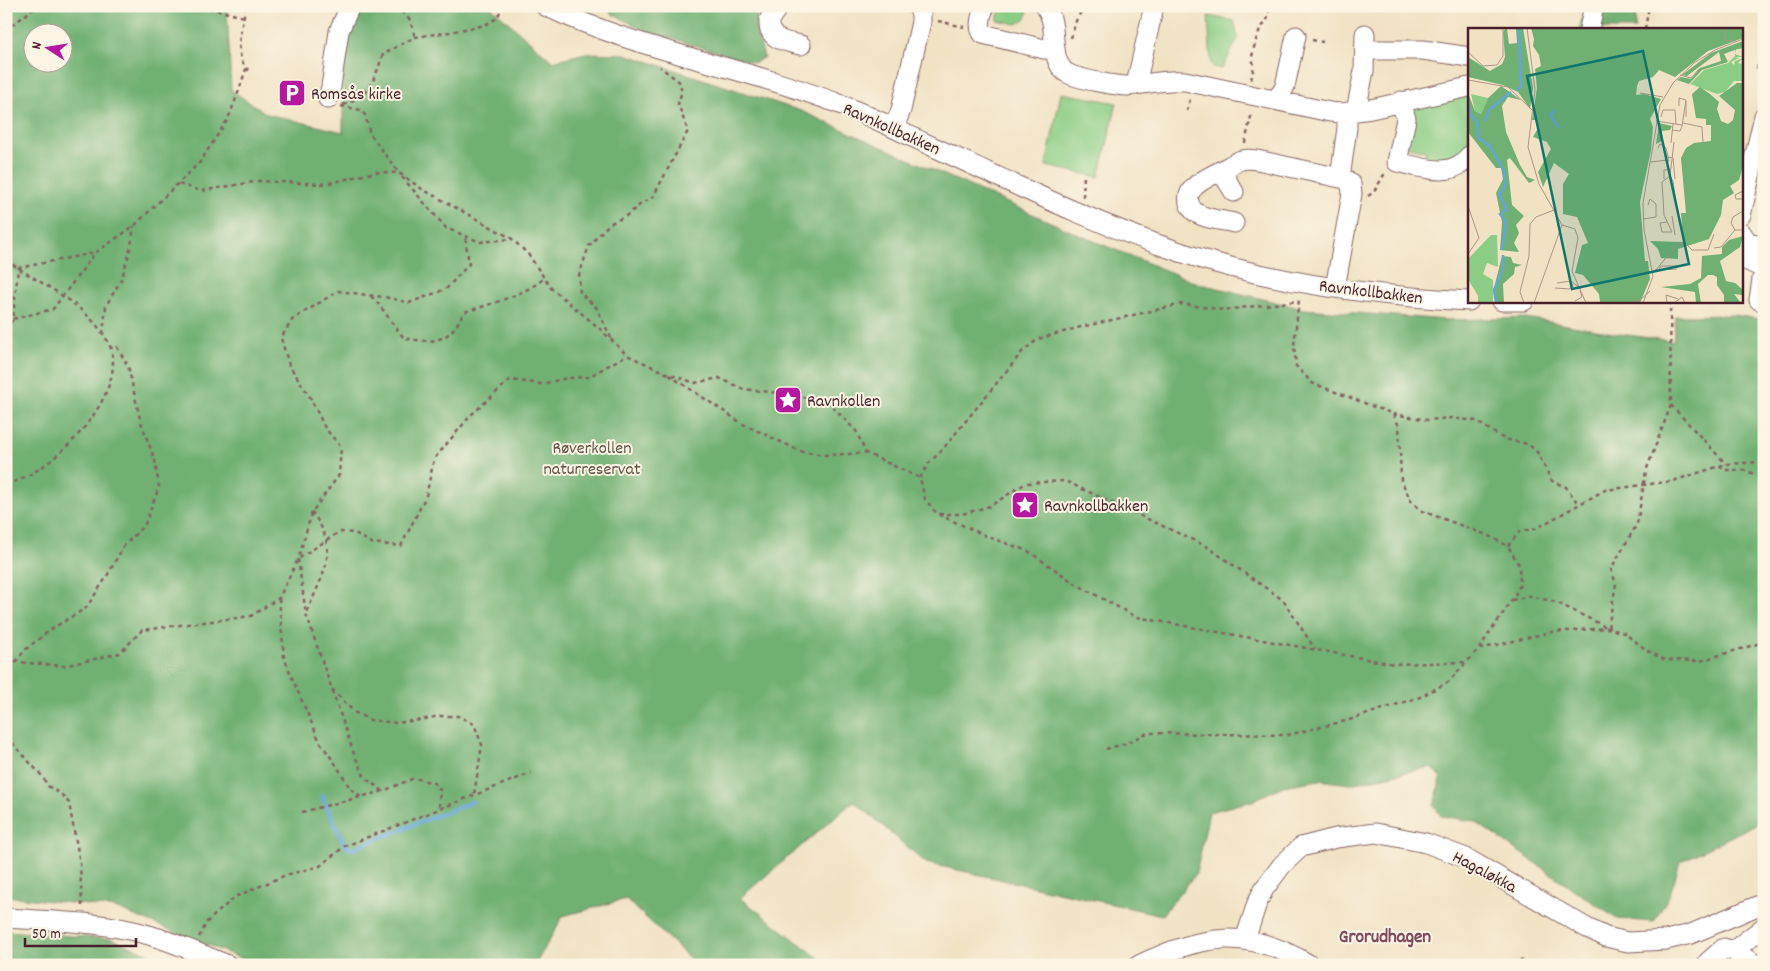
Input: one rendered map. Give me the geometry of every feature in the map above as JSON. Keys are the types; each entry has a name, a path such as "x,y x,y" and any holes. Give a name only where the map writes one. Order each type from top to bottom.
{"street":[{"path":"328,99 339,31 350,6"},
{"name":"Ravnkollbakken","path":"545,6 581,14 639,42 823,98 894,128 1081,214 1180,252 1239,269 1300,291 1336,288 1468,301"},
{"path":"779,6 769,20 771,32 776,39 801,45"},
{"path":"984,6 980,25 980,30 983,34 1044,49 1055,49"},
{"path":"1045,6 1051,18 1058,63 1066,73 1120,86 1174,80 1185,81 1330,112 1352,112 1468,86"},
{"path":"1136,84 1154,6"},
{"path":"1590,28 1594,6"},
{"path":"894,128 901,110 921,22 921,13 918,7"},
{"path":"1275,100 1285,86 1296,36"},
{"path":"1340,178 1346,137 1362,83 1365,42 1468,58"},
{"path":"1401,101 1406,119 1397,162 1445,171 1459,166 1468,157"},
{"path":"1742,212 1764,116"},
{"path":"1234,223 1200,214 1192,209 1190,193 1194,186 1243,160 1257,160 1290,173 1345,180 1351,184 1352,198 1336,288"},
{"path":"1221,171 1234,192"},
{"path":"1742,234 1747,241 1764,247"},
{"path":"1742,258 1763,267 1755,300"},
{"name":"Hagaløkka","path":"1245,940 1257,903 1264,889 1282,865 1301,847 1336,838 1376,834 1426,843 1466,858 1587,928 1606,937 1628,942 1666,940 1691,934 1764,903"},
{"path":"6,918 99,925 130,930 178,945 228,965"},
{"path":"1733,951 1764,927"},
{"path":"1139,965 1167,951 1198,942 1231,938 1278,948 1310,965"},
{"path":"1707,965 1724,948 1757,965"}],"path":[{"path":"6,30 37,6"},
{"path":"201,6 244,17"},
{"path":"246,6 240,52 241,60 246,69 251,72"},
{"path":"396,6 410,20 415,36"},
{"path":"503,6 497,18 485,25 415,36 383,54 373,83 353,102 340,106 361,110 365,114 370,134 399,174 446,228 480,242 511,238"},
{"path":"1055,49 1067,46 1070,42 1076,21 1084,6"},
{"path":"1091,6 1105,10"},
{"path":"1254,63 1252,57 1255,43 1260,29 1267,21 1270,6"},
{"path":"1645,28 1649,6"},
{"path":"937,21 966,28"},
{"path":"1757,69 1762,47"},
{"path":"612,340 596,307 580,293 579,275 589,246 608,224 626,216 641,204 653,198 688,131 678,104 681,94 681,83 658,65"},
{"path":"13,319 53,309 79,277 95,253 134,226 200,162 228,118 238,96 246,69"},
{"path":"1243,160 1255,96"},
{"path":"1352,198 1372,195 1388,168 1397,162"},
{"path":"179,184 201,191 259,181 324,184 376,172 399,174 422,189 511,238 528,254 551,288 627,355 666,373 695,382 720,378 744,390 787,394 828,402 856,431 866,454"},
{"path":"1081,214 1084,174"},
{"path":"103,334 106,306 122,278 131,246 134,226"},
{"path":"6,661 64,666 120,653 142,630 251,616 279,598 298,560 312,512 338,475 341,447 325,428 310,395 290,365 281,338 292,320 338,291 390,298 409,303 446,289 469,264 465,236"},
{"path":"18,268 95,253"},
{"path":"6,260 63,295 98,326 111,348 113,365 99,408 83,431 38,470 20,480 6,484"},
{"path":"6,330 13,319 18,268"},
{"path":"371,296 384,309 391,322 404,338 421,341 440,339 456,328 464,312 518,293 538,284 544,278"},
{"path":"1465,662 1394,664 1136,616 1076,584 1028,551 991,538 937,514 925,499 920,478 928,464 942,450 1022,352 1038,339 1081,327 1182,304 1224,310 1300,291 1294,346 1296,366 1312,383 1393,414 1428,420 1452,418 1476,422 1504,439 1528,444 1537,452 1552,481 1566,487 1579,505"},
{"path":"1608,628 1616,584 1611,569 1637,524 1646,471 1671,405 1670,302"},
{"path":"6,676 25,650 50,630 86,608 106,578 123,547 145,524 159,487 155,461 140,419 128,366 117,347 111,348"},
{"path":"298,560 340,532 355,533 371,543 401,546 426,496 434,459 471,414 510,380 541,384 567,378 588,377 627,355"},
{"path":"666,373 742,424 800,451 825,455 866,454 920,478"},
{"path":"1671,405 1726,464"},
{"path":"1106,749 1127,743 1147,733 1288,736 1349,720 1420,697 1448,682 1478,650 1520,585 1519,565 1508,546 1487,535 1422,511 1411,501 1401,480 1399,426 1393,414"},
{"path":"1508,546 1520,531 1535,528 1605,490 1673,481 1726,464 1758,462 1764,459"},
{"path":"1719,466 1725,470 1744,470 1764,478"},
{"path":"937,514 962,514 990,506 1026,483 1065,481 1206,546 1283,600 1315,649"},
{"path":"306,614 327,566 327,541 322,526 312,512"},
{"path":"298,560 306,614 354,754 365,778 383,791"},
{"path":"1512,600 1530,596 1556,602 1608,628 1624,633 1664,660 1700,662 1764,642"},
{"path":"279,598 284,658 320,742 350,788 361,797"},
{"path":"1478,650 1550,632 1608,628"},
{"path":"332,688 354,712 370,720 396,723 438,716 458,716 474,724 482,745 474,795"},
{"path":"6,728 14,746 42,776 48,786 69,802 80,863 82,914"},
{"path":"196,943 207,922 235,897 286,875 320,866 345,846 531,773"},
{"path":"302,812 383,791 414,778 434,783 440,790 439,810"},
{"path":"1520,959 1527,965"}],"green space":[{"name":"Røverkollen naturreservat","path":"6,6 227,6 231,90 267,114 343,132 343,71 357,10 360,6 490,6 552,61 586,53 625,54 801,111 1084,237 1197,283 1304,309 1447,320 1526,318 1673,341 1676,316 1734,315 1764,320 1764,820 1680,862 1670,894 1654,922 1617,919 1474,821 1441,816 1434,806 1441,778 1431,767 1350,784 1319,780 1283,786 1252,801 1209,812 1196,874 1162,915 926,863 854,801 740,898 828,965 697,965 626,899 563,916 535,965 258,965 115,908 6,896"},
{"path":"606,6 753,6 758,10 755,27 764,57 755,63 647,31 612,14"},
{"path":"1001,6 1022,6 1028,12 1026,18 1017,24 997,20"},
{"path":"1576,6 1636,6 1635,28 1579,28 1585,9"},
{"path":"1208,16 1234,21 1238,38 1222,69 1211,64"},
{"path":"1468,92 1467,151 1451,164 1427,159 1425,151 1403,145 1412,106"},
{"path":"1061,93 1117,103 1099,177 1046,166"},
{"path":"6,931 112,939 179,965 6,965"}],"waterway":[{"path":"322,796 345,846 352,849 472,802"}],"place":[{"name":"Romsås kirke","path":"292,93"},
{"name":"Ravnkollen","path":"788,400"},
{"name":"Ravnkollbakken","path":"1025,505"}],"district":[{"name":"Grorudhagen","path":"1385,935"}]}
